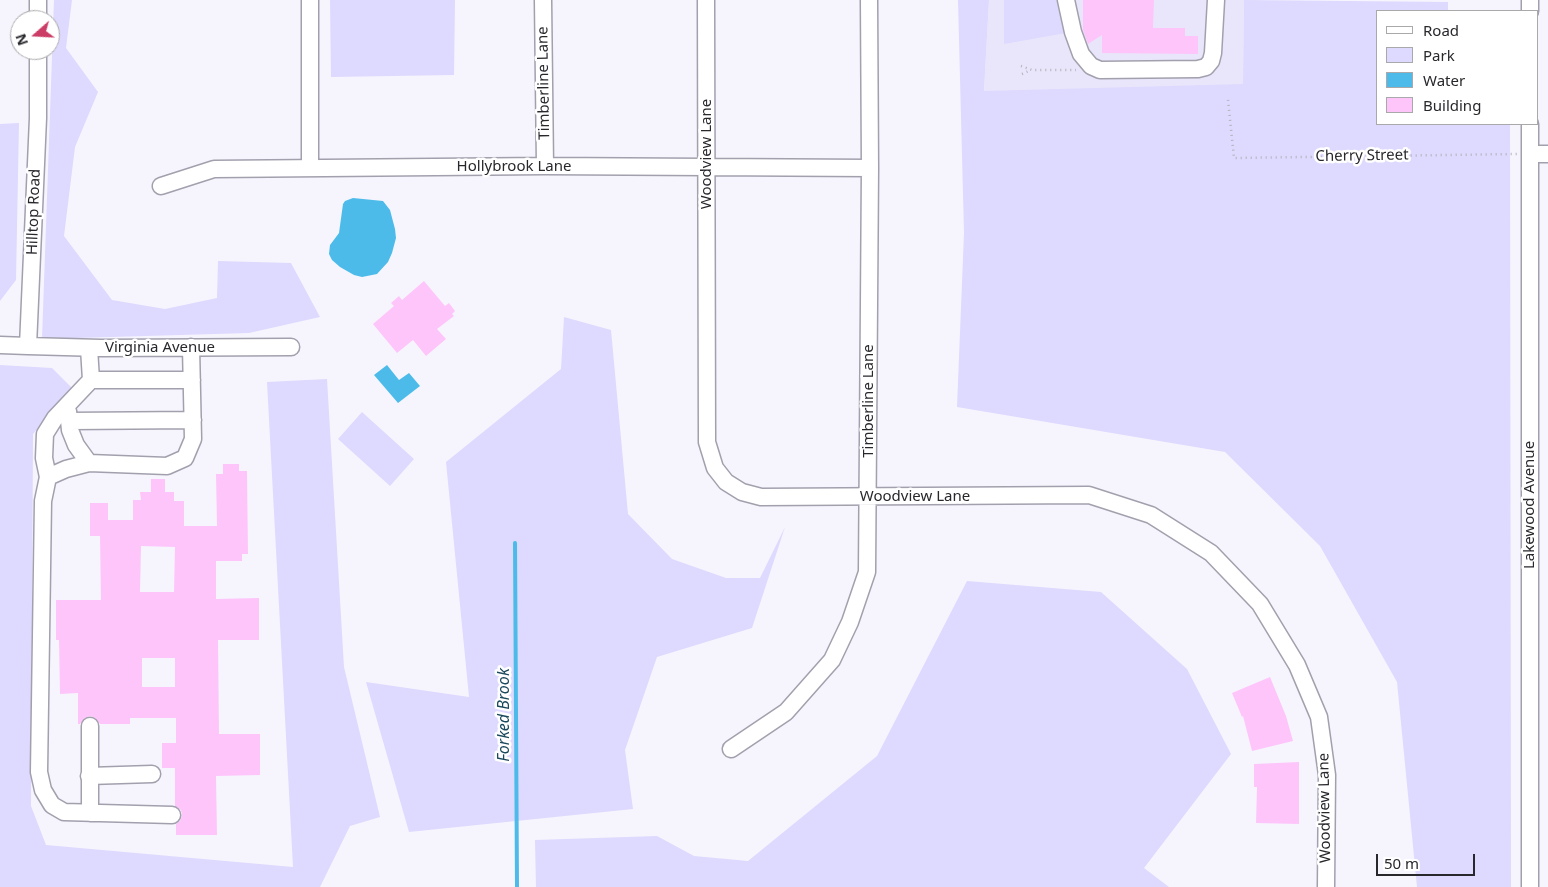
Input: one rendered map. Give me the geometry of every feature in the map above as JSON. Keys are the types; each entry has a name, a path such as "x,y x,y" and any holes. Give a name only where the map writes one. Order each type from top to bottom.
{"street":[{"path":"310,0 310,168"},
{"name":"Timberline Lane","path":"543,0 545,166"},
{"name":"Woodview Lane","path":"706,0 707,442 715,468 726,482 742,492 761,497 1089,495 1151,515 1211,553 1260,604 1297,665 1319,717 1327,775 1326,887"},
{"name":"Timberline Lane","path":"731,749 786,712 832,660 850,622 868,572 869,0"},
{"path":"1066,0 1073,32 1081,54 1091,66 1100,70 1198,70 1206,67 1211,61 1213,54 1216,0"},
{"name":"Hilltop Road","path":"28,346 38,118 38,60"},
{"name":"Lakewood Avenue","path":"1530,125 1530,887"},
{"path":"1530,154 1548,154"},
{"name":"Hollybrook Lane","path":"161,186 214,169 545,166 870,168"},
{"path":"0,345 28,346"},
{"name":"Virginia Avenue","path":"28,346 89,348 291,347"},
{"path":"89,348 91,380 69,413 70,430 76,445 89,463"},
{"path":"48,477 66,469 89,463 167,466 185,458 193,439 191,348"},
{"path":"91,380 192,380"},
{"path":"172,816 64,812 52,805 43,790 39,772 43,500 48,477 44,458 45,434 55,418 69,413 193,420"},
{"path":"90,726 90,813"},
{"path":"89,776 152,774"}],"path":[{"path":"1022,66 1032,70 1100,70"},
{"path":"1022,74 1032,70"},
{"name":"Cherry Street","path":"1228,100 1234,158 1530,154"}],"shaded area":[{"path":"989,0 1244,0 1242,233 984,91"}],"green space":[{"path":"54,0 72,0 66,48 98,92 75,147 64,236 112,300 165,309 217,298 218,261 291,263 320,317 249,333 42,339 52,60 60,60 60,10 54,10"},
{"path":"330,0 455,0 454,75 331,77"},
{"path":"958,0 989,0 984,91 1243,84 1244,0 1448,2 1448,10 1376,10 1376,125 1510,125 1511,887 1417,887 1397,682 1320,546 1225,452 957,407 964,233"},
{"path":"1004,0 1059,0 1066,33 1004,44"},
{"path":"19,123 16,280 0,301 0,124"},
{"path":"564,317 611,330 628,514 672,559 726,578 760,578 785,527 752,628 657,657 625,750 633,809 409,832 366,682 469,697 446,462 561,369"},
{"path":"0,365 52,368 72,388 33,434 31,806 46,845 293,867 267,382 327,379 344,667 380,817 350,826 320,887 0,887"},
{"path":"362,412 414,459 390,486 338,439"},
{"path":"967,581 1101,592 1187,669 1231,754 1144,868 1169,887 536,887 535,840 657,836 694,856 748,861 877,756"}],"water":[{"path":"353,198 383,201 390,210 396,238 388,262 377,274 362,277 354,275 340,267 332,260 329,254 330,245 339,233 343,204 345,201"},
{"path":"387,365 399,380 409,373 420,386 398,403 374,375"}],"building":[{"path":"1083,0 1154,0 1153,28 1185,28 1185,36 1198,36 1198,54 1102,53 1102,35 1088,44 1083,30"},
{"path":"424,281 445,306 449,303 455,311 452,314 454,316 437,329 446,339 426,356 413,340 397,353 373,324 394,306 391,303 399,296 402,300"},
{"path":"223,464 239,464 239,471 247,471 248,554 242,554 242,561 216,561 216,599 259,598 259,640 218,640 219,734 260,734 260,775 216,776 217,835 176,835 176,824 180,821 182,815 181,810 175,806 175,768 162,768 162,743 176,743 176,718 130,718 130,724 100,724 95,718 90,716 78,724 78,693 60,694 59,640 56,640 56,600 101,600 100,536 90,536 90,503 108,503 108,520 133,520 133,500 141,500 140,492 151,492 151,479 165,479 165,492 174,492 174,501 184,501 184,526 217,526 216,474 223,474","holes":["141,546 175,547 174,592 140,592","142,658 175,658 175,687 142,687"]},
{"path":"1270,677 1286,716 1293,741 1252,751 1243,716 1232,693"},
{"path":"1299,762 1299,824 1256,823 1257,787 1254,787 1254,764"}],"waterway":[{"name":"Forked Brook","path":"515,543 517,887"}]}
